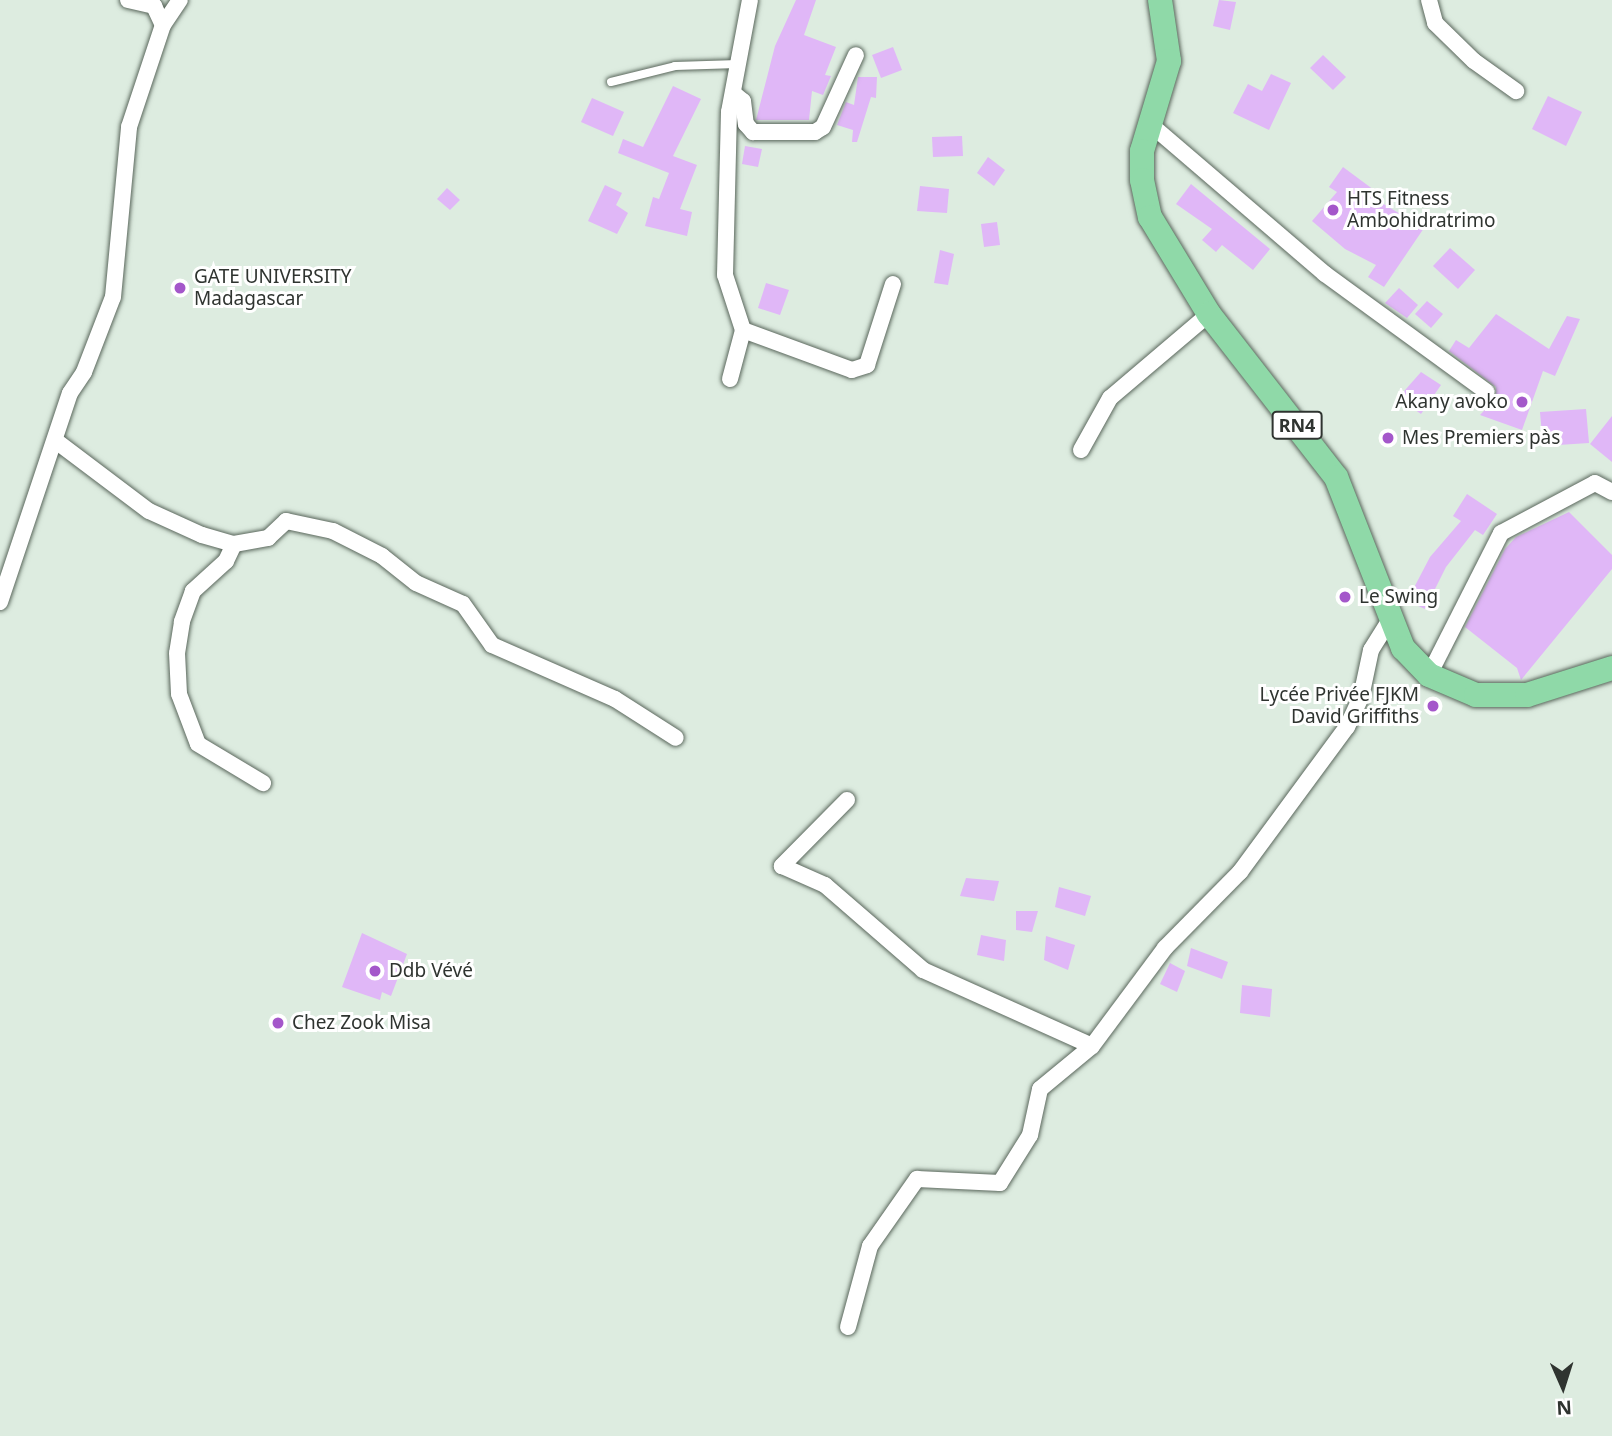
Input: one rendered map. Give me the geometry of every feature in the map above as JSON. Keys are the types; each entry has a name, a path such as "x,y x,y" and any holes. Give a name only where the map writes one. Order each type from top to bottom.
{"main road":[{"name":"RN4","path":"1160,0 1169,61 1142,151 1142,180 1150,217 1209,314 1336,477 1403,648 1429,675 1476,695 1527,695 1612,668"}],"street":[{"path":"128,0 154,6 163,25"},
{"path":"0,602 70,393 84,372 114,297 129,127 163,25 180,0"},
{"path":"730,379 743,330 725,275 733,93 750,0"},
{"path":"1429,0 1435,23 1474,61 1517,91"},
{"path":"733,93 743,101 746,124 753,132 815,132 823,127 856,55"},
{"path":"1150,124 1325,274 1487,393"},
{"path":"743,330 852,370 867,365 893,284"},
{"path":"1081,450 1110,398 1209,314"},
{"path":"56,441 149,511 234,544 268,538 286,521 333,531 382,556 416,583 463,604 492,645 615,699 676,738"},
{"path":"1429,675 1501,533 1595,483 1612,492"},
{"path":"234,544 226,562 193,592 181,622 177,653 179,694 198,744 263,783"},
{"path":"848,1327 870,1246 917,1179 1000,1182 1030,1135 1040,1089 1091,1046 1166,948 1240,872 1347,727 1361,697 1371,650 1390,620"},
{"path":"847,800 782,866 825,885 923,970 1091,1046"}],"lane":[{"path":"611,82 675,66 738,64"}],"building":[{"path":"796,0 816,0 804,35 836,47 825,75 831,76 823,95 812,91 809,120 756,120 775,46"},
{"path":"1219,0 1236,2 1230,30 1213,26"},
{"path":"893,47 902,70 881,78 872,55"},
{"path":"1323,55 1346,77 1333,90 1310,68"},
{"path":"1271,74 1291,83 1269,130 1233,113 1248,84 1262,91"},
{"path":"858,77 877,77 876,98 871,97 857,142 852,142 853,130 837,125 846,102 854,105"},
{"path":"673,86 701,99 673,156 697,165 680,209 692,212 687,236 645,226 653,197 659,199 669,173 618,153 623,139 643,147"},
{"path":"1548,96 1582,112 1566,146 1532,129"},
{"path":"592,98 624,112 613,136 581,122"},
{"path":"962,136 963,156 933,157 932,137"},
{"path":"745,146 762,149 758,167 742,164"},
{"path":"988,157 1005,170 994,186 977,173"},
{"path":"1343,167 1374,190 1370,196 1424,228 1384,287 1368,277 1376,265 1345,249 1312,221 1337,192 1329,187"},
{"path":"1191,184 1270,249 1253,270 1222,245 1216,252 1202,240 1212,229 1176,204"},
{"path":"605,185 622,193 616,205 628,213 617,234 588,221"},
{"path":"920,186 949,189 947,213 917,211"},
{"path":"447,188 460,200 450,210 437,199"},
{"path":"997,222 1000,245 984,247 981,224"},
{"path":"1450,248 1475,270 1458,289 1433,266"},
{"path":"940,250 954,254 948,285 934,283"},
{"path":"766,283 789,290 780,315 758,308"},
{"path":"1399,288 1418,305 1407,318 1385,303"},
{"path":"1427,301 1443,314 1431,328 1415,314"},
{"path":"1496,314 1549,349 1567,316 1580,319 1555,376 1543,371 1522,430 1480,415 1496,398 1496,387 1449,351 1456,340 1469,348"},
{"path":"1421,372 1441,385 1421,414 1398,398"},
{"name":"Akany avoko","path":"1586,409 1589,443 1543,446 1540,412"},
{"path":"1612,416 1612,462 1590,444"},
{"path":"1467,494 1497,514 1483,535 1475,530 1446,567 1425,609 1407,601 1430,557 1461,521 1453,516"},
{"path":"1569,512 1612,555 1612,569 1521,680 1517,668 1465,627 1505,549 1516,537"},
{"path":"966,878 999,881 994,901 960,896"},
{"path":"1059,887 1091,896 1085,916 1055,907"},
{"path":"1016,911 1038,911 1032,932 1016,930"},
{"name":"Ddb Vévé","path":"362,933 407,954 391,996 382,992 380,1000 342,987"},
{"path":"981,935 1006,940 1004,961 977,955"},
{"path":"1046,936 1075,945 1068,970 1044,960"},
{"path":"1191,948 1228,962 1222,979 1187,966"},
{"path":"1170,963 1185,971 1177,992 1160,984"},
{"path":"1242,985 1272,989 1270,1017 1240,1013"}],"place":[{"name":"HTS Fitness Ambohidratrimo","path":"1333,210"},
{"name":"GATE UNIVERSITY Madagascar","path":"180,288"},
{"name":"Akany avoko","path":"1522,402"},
{"name":"Mes Premiers pàs","path":"1388,438"},
{"name":"Le Swing","path":"1345,597"},
{"name":"Lycée Privée FJKM David Griffiths","path":"1433,706"},
{"name":"Ddb Vévé","path":"375,971"},
{"name":"Chez Zook Misa","path":"278,1023"}]}
